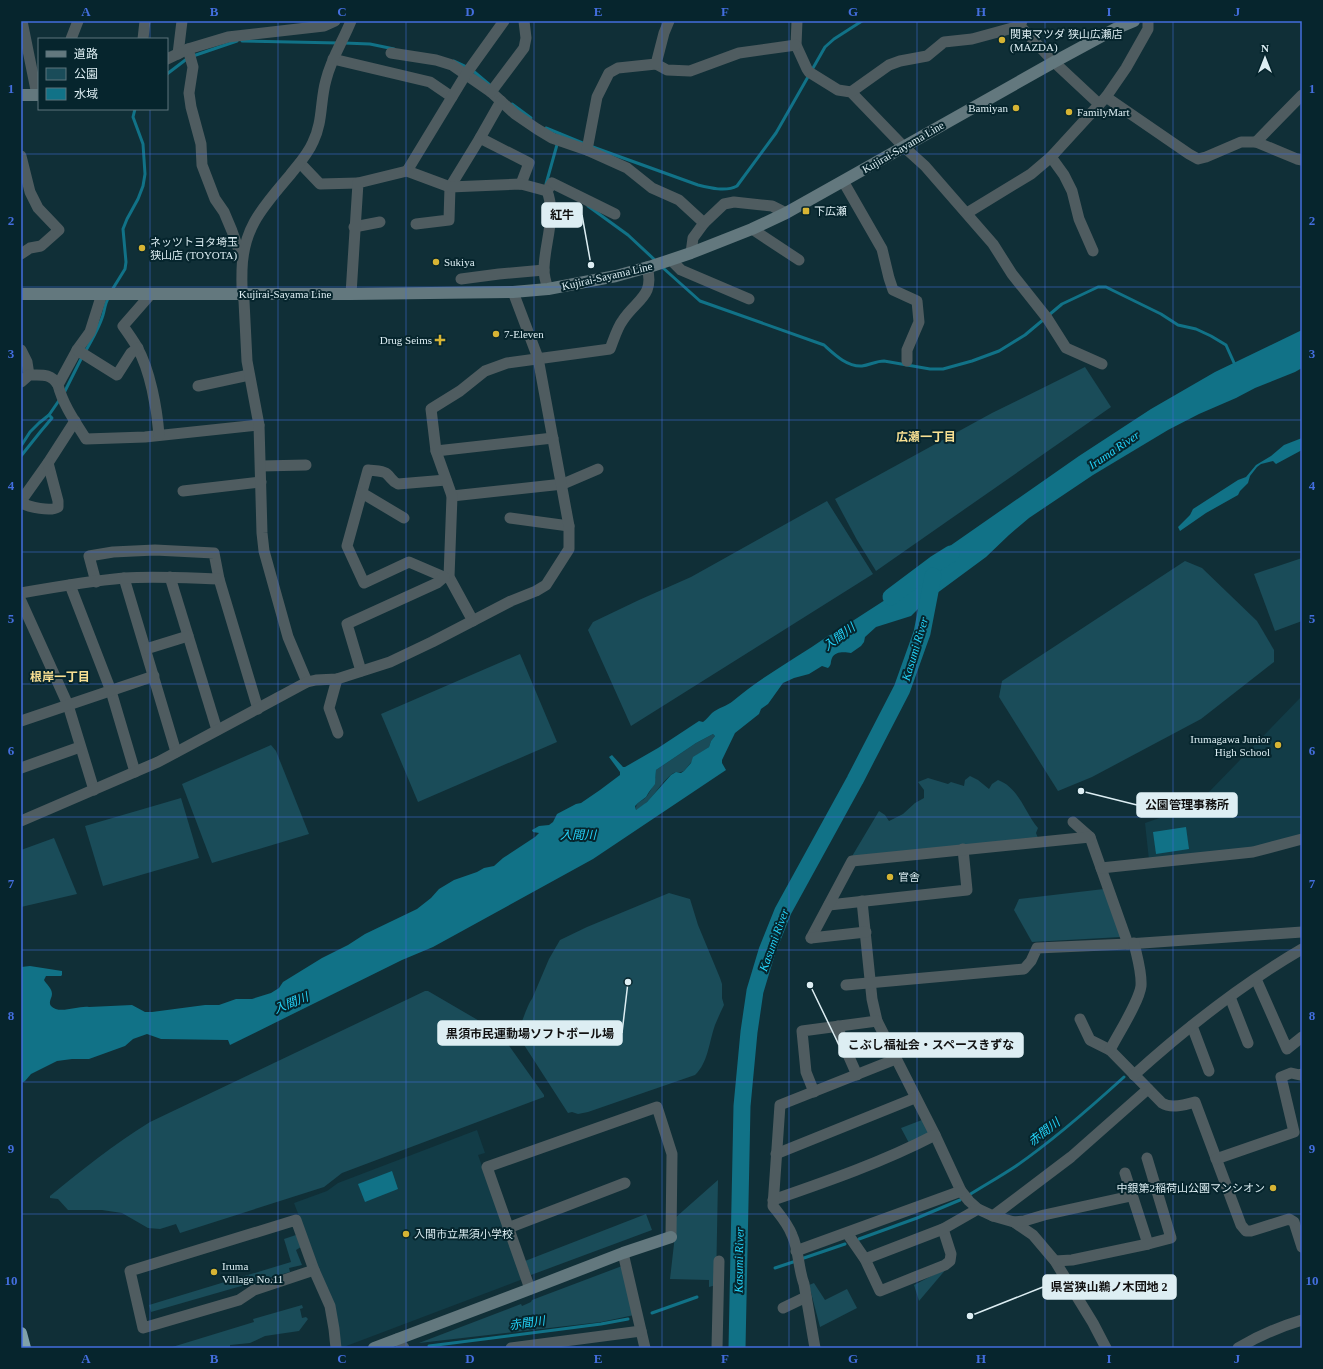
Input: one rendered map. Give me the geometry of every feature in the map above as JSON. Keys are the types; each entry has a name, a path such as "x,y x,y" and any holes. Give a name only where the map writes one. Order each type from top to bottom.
{"highway":[{"path":"21,1334 24,1348"}],"main road":[{"name":"Kujirai-Sayama Line","path":"21,294 351,294 514,292 548,289 616,276 669,261 752,229 843,181 1054,62 1134,21"},
{"path":"21,95 38,95"},
{"path":"374,1348 401,1343 530,1289 623,1253 670,1237"}],"street":[{"path":"22,21 38,95"},
{"path":"71,38 78,21"},
{"path":"143,38 145,21"},
{"path":"182,21 186,54 193,75 189,93 191,107 201,144 202,165 215,199 224,212 243,262"},
{"path":"268,32 271,21"},
{"path":"168,59 186,54 228,37 324,26 335,21"},
{"path":"307,682 288,637 264,551 262,533 259,425 247,362 244,301 242,294 243,262 246,240 259,213 300,163 313,144 320,124 325,84 336,54 351,21"},
{"path":"407,172 468,71 504,21"},
{"path":"494,88 524,48 526,38 524,21"},
{"path":"656,64 664,33 669,21"},
{"path":"797,21 796,45 807,70 838,90 851,92 925,166 993,244 1012,274 1046,317 1066,348 1102,364"},
{"path":"967,214 1031,174 1051,157 1102,101 1126,68 1148,29 1148,21"},
{"path":"851,92 889,65 900,61 927,56 944,42 972,39 1021,23 1054,62 1102,101 1198,159 1241,142 1256,142 1302,160"},
{"path":"587,145 597,97 609,73 618,68 656,64 667,70 690,71 739,53 796,45"},
{"path":"391,53 436,60 468,71 494,88 501,102 521,118 552,138 563,142 587,145 626,168 652,188 679,200 704,223"},
{"path":"336,54 430,82 452,97"},
{"path":"1256,142 1302,95"},
{"path":"416,224 449,220 450,187 501,102"},
{"path":"480,138 529,163 521,184"},
{"path":"21,156 30,192 38,208 59,230 41,246 30,248 21,254"},
{"path":"1051,157 1064,175 1072,191 1079,219 1093,251"},
{"path":"300,163 320,184 358,183 407,172 450,187 521,184 550,187 615,214"},
{"path":"843,181 882,249 893,290 917,301 919,322 907,350 907,361"},
{"path":"351,294 354,227 358,183"},
{"path":"548,289 544,270 551,211 550,187"},
{"path":"691,253 693,238 704,223 724,204 734,202 772,206 786,212"},
{"path":"354,227 380,222"},
{"path":"752,229 799,260"},
{"path":"669,261 681,270 749,299"},
{"path":"473,621 447,577 452,496 436,451 432,409 460,391 485,372 507,363 610,349 622,321 645,295 648,289 650,267"},
{"path":"461,279 544,270"},
{"path":"21,821 158,762 307,682 337,679 390,662 546,585 569,549 569,526 563,484 538,358 514,292"},
{"path":"59,389 78,351 90,332 106,294"},
{"path":"151,294 123,326 138,348 146,371 157,411 159,435"},
{"path":"78,351 117,375 131,353 138,348"},
{"path":"21,350 27,362 25,378 46,375 54,378 65,403 86,439 114,439 259,425"},
{"path":"198,386 249,375"},
{"path":"48,463 58,501 58,507 51,510 27,506 21,502 75,421"},
{"path":"436,451 553,438"},
{"path":"261,466 306,465"},
{"path":"452,496 563,484 598,469"},
{"path":"446,480 398,484 393,482 388,474 368,470 347,546 364,583 409,562 447,577"},
{"path":"183,491 261,482"},
{"path":"362,493 404,518"},
{"path":"510,518 569,526"},
{"path":"96,582 89,556 113,552 155,550 214,553 219,579 258,708"},
{"path":"170,577 217,730"},
{"path":"21,593 124,578 170,577 219,579"},
{"path":"361,671 347,624 438,583 447,577"},
{"path":"124,578 176,752"},
{"path":"70,585 111,690 135,772"},
{"path":"21,601 68,706 94,790"},
{"path":"146,649 188,636"},
{"path":"21,721 154,676"},
{"path":"337,679 329,708 338,732"},
{"path":"21,768 80,747"},
{"path":"1072,822 1090,837 1141,974 1141,987 1135,1003 1110,1050"},
{"path":"866,932 811,938 852,861 1090,837"},
{"path":"1101,868 1253,852 1302,838"},
{"path":"829,905 968,890 963,849"},
{"path":"862,901 872,999 877,1021 935,1135 961,1191 978,1209 993,1216 1014,1222 1033,1235 1055,1261 1093,1322 1106,1348"},
{"path":"846,985 1024,969 1031,960 1037,948 1131,944 1302,932"},
{"path":"1134,1075 1160,1052 1230,996 1302,949"},
{"path":"1256,979 1287,1048 1302,1037"},
{"path":"1230,996 1248,1043"},
{"path":"1080,1019 1090,1040 1110,1050 1166,1106 1195,1102 1241,1225 1246,1231 1251,1231 1289,1219 1294,1222 1299,1229 1302,1247"},
{"path":"814,1092 806,1072 802,1031 877,1021"},
{"path":"838,1026 842,1041 856,1075"},
{"path":"1192,1026 1209,1071"},
{"path":"815,1348 804,1284 800,1275 792,1235 773,1206 780,1106 896,1059"},
{"path":"1216,1159 1294,1132 1281,1077 1291,1073 1302,1074"},
{"path":"993,1216 1071,1157 1148,1089"},
{"path":"776,1154 915,1098"},
{"path":"530,1289 487,1167 657,1107 672,1154 670,1237"},
{"path":"773,1200 847,1174 935,1135"},
{"path":"1055,1261 1072,1260 1171,1238 1147,1158"},
{"path":"1125,1173 1131,1196 1148,1244"},
{"path":"508,1228 625,1183"},
{"path":"796,1251 961,1191"},
{"path":"1014,1222 1131,1196"},
{"path":"865,1259 943,1229 978,1209"},
{"path":"314,1270 254,1290 239,1300 143,1328 130,1271 296,1220 314,1270 330,1306 336,1348"},
{"path":"847,1233 865,1259 880,1291 945,1265 950,1261 952,1254 943,1229"},
{"path":"623,1253 645,1348"},
{"path":"717,1348 719,1261"},
{"path":"783,1308 806,1297"},
{"path":"1238,1348 1255,1343 1287,1325 1302,1320"},
{"path":"512,1348 641,1331"}],"shaded area":[{"name":"Irumagawa Junior High School","path":"1302,696 1302,834 1252,848 1149,860 1145,823 1180,811 1208,793"},
{"name":"入間市立黒須小学校","path":"477,1130 485,1153 478,1155 523,1279 341,1348 313,1253 294,1203 327,1191 338,1183"}],"green space":[{"path":"1085,367 1111,407 876,571 835,499 992,413"},
{"path":"827,501 873,574 631,726 588,630 593,622 691,577"},
{"path":"1302,558 1302,621 1275,631 1254,574"},
{"path":"1185,561 1202,568 1257,621 1274,650 1274,662 1201,719 1092,777 1058,791 999,697 1002,681"},
{"path":"520,654 557,742 418,802 381,714"},
{"path":"713,734 715,736 709,747 697,755 684,771 672,774 667,778 651,798 636,810 637,805 649,793 655,781 656,770 696,743"},
{"path":"271,745 276,751 309,834 212,863 182,784"},
{"path":"970,776 978,780 989,789 992,784 998,780 1011,788 1038,828 1036,833 1038,838 851,858 879,811 885,815 889,821 903,814 915,803 924,798 924,790 918,782 928,778 948,784 951,782 964,786 965,780"},
{"path":"181,798 199,858 103,886 85,826"},
{"path":"54,838 77,894 21,907 21,850"},
{"path":"1104,889 1121,937 1032,942 1014,910 1019,899"},
{"path":"669,893 690,899 698,925 722,984 722,998 724,1005 715,1025 703,1065 695,1075 588,1112 578,1114 572,1112 568,1113 517,1034 528,1005 549,959 560,940 587,927"},
{"path":"425,991 428,991 500,1033 544,1097 342,1173 324,1187 180,1233 176,1224 160,1229 148,1228 122,1213 102,1210 68,1210 58,1199 50,1198 50,1196 98,1158 150,1122"},
{"path":"922,1120 929,1134 909,1143 901,1128"},
{"path":"718,1180 716,1285 709,1287 709,1280 670,1279 675,1218"},
{"path":"646,1214 652,1230 531,1275 525,1261"},
{"path":"296,1235 301,1247 296,1250 302,1265 289,1268 290,1272 151,1312 149,1305 291,1262 284,1239"},
{"path":"622,1266 634,1315 601,1322 419,1343 521,1304 522,1306 531,1302 532,1300"},
{"path":"947,1268 919,1301 914,1285"},
{"path":"814,1283 825,1300 847,1289 857,1308 820,1327 809,1285"},
{"path":"302,1305 303,1308 300,1309 302,1318 306,1317 308,1319 299,1331 265,1336 250,1343 230,1345 230,1348 169,1348 254,1322 253,1319"}],"water":[{"name":"入間川","path":"1302,330 1302,368 1199,414 1168,430 1093,475 1029,518 986,557 925,602 911,616 876,627 865,637 861,646 851,653 840,652 835,654 828,668 822,666 809,674 783,683 768,704 761,709 759,714 735,733 722,760 726,770 593,859 433,947 402,960 230,1045 228,1040 161,1039 147,1034 133,1039 125,1046 89,1059 57,1061 31,1074 21,1083 21,967 30,966 62,971 61,976 46,976 44,980 52,992 50,1002 51,1006 59,1010 85,1007 132,1005 145,1012 152,1012 205,1005 219,1005 236,999 252,999 271,993 279,988 283,982 322,958 348,945 365,934 417,909 431,898 439,889 454,880 484,868 494,866 539,833 533,832 532,830 539,826 549,825 553,822 557,814 581,803 620,775 620,772 609,757 612,755 623,767 625,767 658,748 699,721 703,722 714,711 731,703 768,675 929,570 947,555 947,548 1079,456 1151,409 1215,372","holes":["713,734 715,736 709,747 693,757 691,763 684,771 681,773 676,772 671,775 647,802 636,810 635,806 646,797 655,784 656,770 696,743"]},
{"path":"1302,438 1302,450 1276,464 1273,461 1261,464 1250,476 1248,483 1238,495 1206,513 1180,531 1178,527 1190,515 1193,509 1238,480 1246,477 1256,465 1271,456 1284,445"},
{"path":"1186,827 1189,849 1156,854 1153,832"},
{"path":"392,1171 398,1189 365,1202 358,1184"}],"waterway":[{"path":"590,146 698,185 723,189 733,188 737,186 776,133 825,47 834,39 862,21"},
{"path":"193,56 237,41"},
{"path":"242,41 339,43"},
{"path":"344,43 370,44 394,49"},
{"path":"168,73 188,58"},
{"path":"454,61 467,67"},
{"path":"472,70 491,86"},
{"path":"512,104 531,118"},
{"path":"112,290 125,269 126,262 123,229 138,199 143,186 145,174 143,144 133,117 135,110"},
{"path":"546,128 585,144"},
{"path":"546,184 560,134"},
{"path":"588,206 628,235 657,262"},
{"path":"662,267 700,301 824,345 841,359 856,366 884,361 930,369 943,369 972,361 999,351 1025,335 1062,304 1098,287 1106,287 1161,314 1178,325 1196,329 1211,336 1226,345 1235,365"},
{"path":"85,352 99,325 109,297"},
{"path":"63,395 82,357"},
{"path":"21,446 30,432 49,415 60,399"},
{"path":"21,456 52,418 49,415"},
{"name":"入間川","path":"891,597 951,554"},
{"name":"Kasumi River","path":"737,1348 742,1106 749,1032 755,991 767,951 783,911 855,780 902,689 922,633 933,576"},
{"name":"赤間川","path":"969,1195 1016,1166 1045,1145 1124,1077"},
{"name":"赤間川","path":"859,1239 917,1218 960,1200"},
{"name":"赤間川","path":"801,1259 845,1244"},
{"name":"赤間川","path":"775,1268 796,1261"},
{"name":"赤間川","path":"652,1313 697,1297"},
{"name":"赤間川","path":"429,1346 601,1324 628,1319"}],"place":[{"name":"関東マツダ 狭山広瀬店 (MAZDA)","path":"1002,40"},
{"name":"Bamiyan","path":"1016,108"},
{"name":"FamilyMart","path":"1069,112"},
{"name":"下広瀬","path":"806,211"},
{"name":"ネッツトヨタ埼玉 狭山店 (TOYOTA)","path":"142,248"},
{"name":"Sukiya","path":"436,262"},
{"name":"紅牛","path":"591,265"},
{"name":"7-Eleven","path":"496,334"},
{"name":"Drug Seims","path":"440,340"},
{"name":"Irumagawa Junior High School","path":"1278,745"},
{"name":"公園管理事務所","path":"1081,791"},
{"name":"官舎","path":"890,877"},
{"name":"黒須市民運動場ソフトボール場","path":"628,982"},
{"name":"こぶし福祉会・スペースきずな","path":"810,985"},
{"name":"中銀第2稲荷山公園マンシオン","path":"1273,1188"},
{"name":"入間市立黒須小学校","path":"406,1234"},
{"name":"Iruma Village No.11","path":"214,1272"},
{"name":"県営狭山鵜ノ木団地 2","path":"970,1316"}],"district":[{"name":"広瀬一丁目","path":"926,437"},
{"name":"根岸一丁目","path":"60,677"}],"water label":[{"name":"Iruma River","path":"1114,450"}]}
